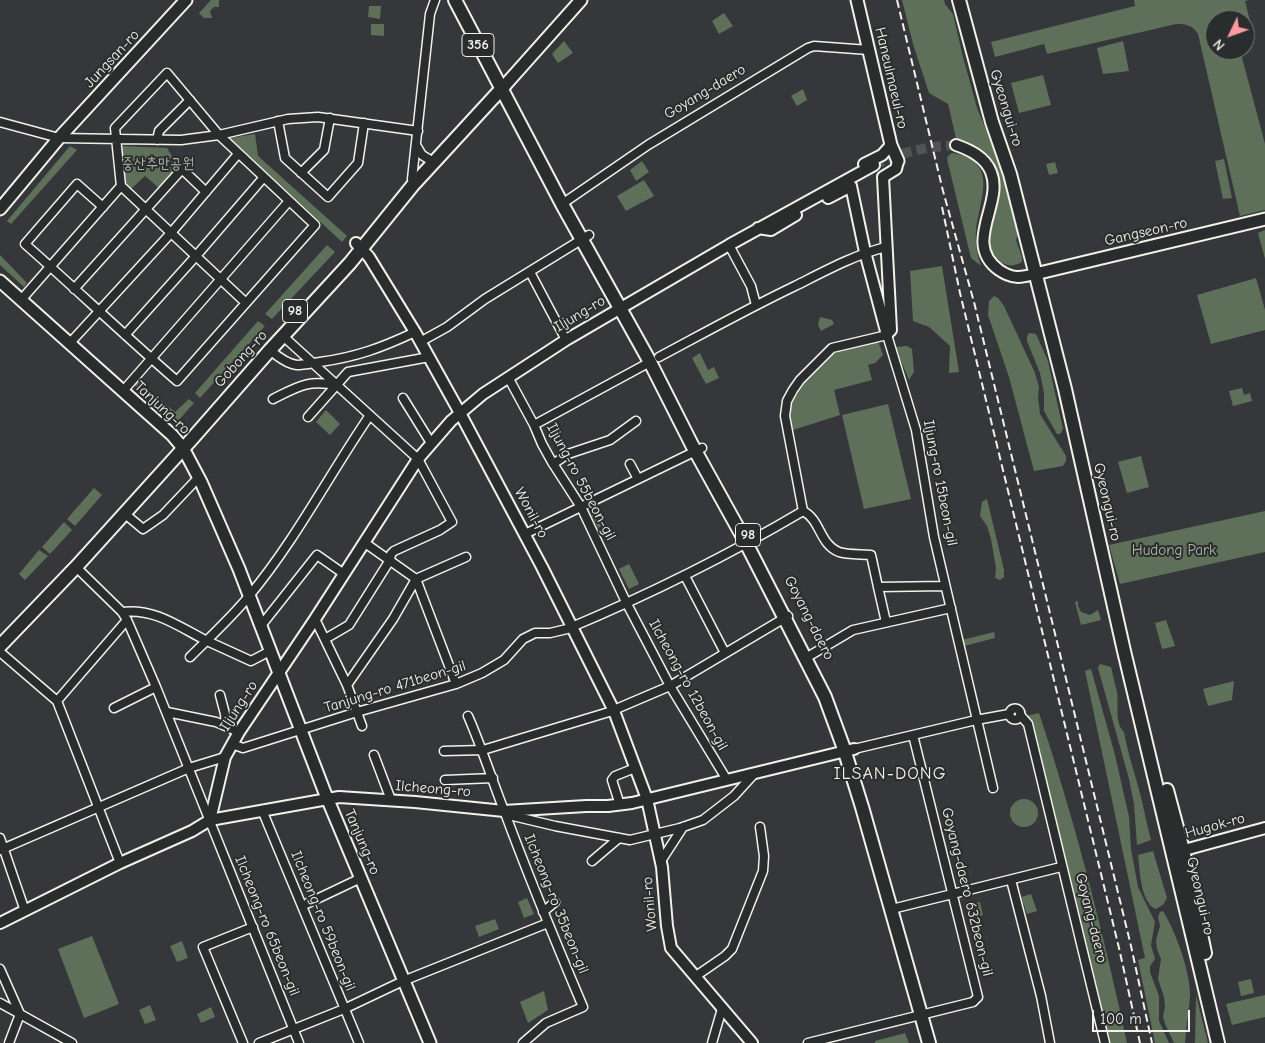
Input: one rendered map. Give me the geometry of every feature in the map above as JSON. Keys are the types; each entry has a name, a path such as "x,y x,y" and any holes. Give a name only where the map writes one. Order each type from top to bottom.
{"main road":[{"name":"Jungsan-ro","path":"0,209 60,138 186,0"},
{"name":"Goyang-daero","path":"455,0 502,84"},
{"name":"Goyang-daero","path":"462,0 502,84 507,99 623,306 699,450 751,542 850,750 896,908 924,1014 929,1043"},
{"name":"Gobong-ro","path":"0,638 283,336 359,246 575,0"},
{"name":"Gobong-ro","path":"0,646 76,567 124,513 263,346 359,246 412,179 581,0"},
{"name":"Haneulmaeul-ro","path":"857,0 891,145 898,161"},
{"name":"Gyeongui-ro","path":"960,0 992,122 1010,174 1038,272"},
{"name":"Gyeongui-ro","path":"967,0 997,120 1015,173 1225,1043"},
{"name":"Gangseon-ro","path":"1038,272 1265,219"},
{"name":"Tanjung-ro","path":"0,281 181,445 199,477 239,569 300,730 430,1043"},
{"name":"Goyang-daero","path":"623,306 655,360 699,450"},
{"name":"Goyang-daero","path":"850,750 933,1043"},
{"name":"Gyeongui-ro","path":"1178,851 1218,1043"}],"street":[{"path":"412,179 430,14 435,0"},
{"name":"Goyang-daero","path":"565,202 643,149 808,48 814,46 869,50"},
{"path":"102,207 78,184 25,244 177,381 246,303 315,225 219,135 167,73 115,128 121,186 246,303"},
{"path":"157,140 159,131 190,100"},
{"path":"0,122 60,138 181,140 219,135 303,117 330,118 418,131"},
{"path":"301,173 324,150 330,118"},
{"path":"278,121 285,158 328,197 358,163 364,123"},
{"path":"416,145 422,155 430,160"},
{"name":"Iljung-ro","path":"758,228 769,216 813,190 882,155 891,145"},
{"path":"956,145 971,150 983,160 991,172 994,187 983,237 984,250 990,261 999,270 1010,276 1020,278 1038,272"},
{"path":"69,344 238,154"},
{"path":"803,511 785,416 787,401 800,380 832,348 887,335 891,330 883,177 896,169 898,161"},
{"name":"Iljung-ro","path":"210,820 226,757 239,732 365,543 418,459 430,443 460,413 508,377 566,340 729,244 874,165"},
{"path":"74,288 182,168 206,192"},
{"path":"126,335 264,177"},
{"path":"21,300 121,186"},
{"name":"Iljung-ro","path":"758,228 771,230 851,186"},
{"name":"Iljung-ro 15beon-gil","path":"851,186 865,252 887,335 916,430 928,505 945,586 993,788"},
{"path":"122,391 290,201"},
{"path":"270,350 279,358 296,365 312,363 349,358 446,327 485,299 585,238"},
{"path":"729,244 751,286 756,305"},
{"name":"Wonil-ro","path":"359,246 369,257 460,413 525,534 614,710 647,799 661,861 669,945 752,1043"},
{"path":"534,425 756,305 844,261 865,252 886,247"},
{"path":"530,272 566,340"},
{"path":"283,336 418,459 452,522 440,530 394,550 390,554 390,560 349,625 325,639"},
{"path":"348,372 429,357"},
{"path":"308,417 348,372 349,358"},
{"name":"Iljung-ro 55beon-gil","path":"508,377 553,464 581,508 626,602"},
{"path":"273,399 302,385 318,382 337,385"},
{"path":"403,398 430,443"},
{"path":"190,656 249,596 291,538 370,415"},
{"path":"553,464 568,454 610,440 636,421"},
{"path":"525,534 699,450"},
{"path":"630,464 638,480"},
{"path":"124,513 143,529 163,515 199,477"},
{"path":"751,542 803,511"},
{"path":"803,511 812,516 824,540 831,547 840,552 871,555 886,622"},
{"name":"Tanjung-ro 471beon-gil","path":"232,744 243,748 357,712 456,684 482,673 504,660 523,638 535,633 550,633 572,626 685,576 751,542"},
{"path":"365,543 416,579 456,684"},
{"path":"260,627 317,555 344,574"},
{"path":"347,684 393,619 416,579 466,557"},
{"name":"Ilcheong-ro 65beon-gil","path":"76,567 122,612 127,620 167,712 299,1043"},
{"path":"685,576 725,653"},
{"path":"878,586 945,586"},
{"name":"Ilcheong-ro 12beon-gil","path":"626,602 670,686 727,780"},
{"path":"807,657 853,630 951,608"},
{"path":"122,612 136,610 156,615 206,641 251,661 270,651"},
{"path":"444,751 483,750 614,710 670,686 787,617"},
{"path":"315,619 347,684 362,726"},
{"path":"57,701 127,620"},
{"path":"0,652 57,701 120,863"},
{"path":"114,708 156,686"},
{"name":"Iljung-ro","path":"220,695 226,726"},
{"path":"167,712 216,722 239,732"},
{"name":"Goyang-daero","path":"976,720 1009,714 1014,719 1020,715 1028,724 1105,1043"},
{"name":"Ilcheong-ro 35beon-gil","path":"468,716 483,750 543,912 583,1007 546,1023 523,1043"},
{"path":"850,750 976,720"},
{"name":"Goyang-daero 632beon-gil","path":"913,735 978,997 973,1002 924,1014"},
{"name":"Ilcheong-ro","path":"0,923 120,863 192,831 210,820 339,798 391,800 504,811 620,805 850,750"},
{"path":"374,755 391,800"},
{"path":"2,849 189,768 226,757"},
{"path":"620,805 612,780 615,776 635,768"},
{"path":"504,811 513,816 555,826 630,840 703,820 734,796 754,774"},
{"path":"445,780 493,778"},
{"name":"Ilcheong-ro 59beon-gil","path":"262,810 359,1043"},
{"path":"661,861 683,826"},
{"path":"696,976 732,949 763,871 764,856 760,827"},
{"name":"Hugok-ro","path":"1178,851 1265,828"},
{"path":"0,838 2,849 25,911"},
{"path":"592,861 619,838"},
{"path":"896,908 1062,867"},
{"path":"302,906 361,878"},
{"path":"1011,880 1041,996 1050,1043"},
{"path":"543,912 555,902"},
{"path":"259,1043 344,1009 403,981 548,923"},
{"path":"243,1043 203,947 253,927"},
{"path":"0,969 20,1014 10,1043"},
{"path":"0,1003 72,1043"},
{"path":"712,1043 723,1009"},
{"path":"808,1043 924,1014"}],"green space":[{"path":"211,0 219,0 219,7 214,7 210,11 212,18 204,18 199,13"},
{"path":"902,0 944,0 953,14 977,108 1002,169 1019,231 1016,240 1022,262 1006,265 992,251 989,240 989,228 998,191 995,167 983,152 956,138 948,104 929,93 913,44"},
{"path":"1134,0 1249,0 1245,1 1247,10 1205,10 1205,60 1243,60 1265,144 1265,210 1240,216 1198,34 1191,27 1176,24 1047,54 1044,44 995,57 991,42 1135,6"},
{"path":"369,6 381,6 380,19 368,17"},
{"path":"724,13 733,26 719,34 712,21"},
{"path":"371,24 384,24 384,36 371,35"},
{"path":"564,41 573,53 558,63 552,54"},
{"path":"1123,41 1129,71 1103,74 1097,48"},
{"path":"1043,75 1051,105 1019,113 1011,83"},
{"path":"803,89 807,100 797,106 791,96"},
{"path":"255,134 258,156 347,236 342,242 230,138"},
{"path":"70,146 77,150 11,224 7,221"},
{"name":"중산추만공원","path":"120,146 167,148 178,166 160,189 145,176 131,189 125,183"},
{"path":"952,153 967,157 977,164 982,173 984,183 983,195 976,236 981,266 971,258 947,159"},
{"path":"1224,159 1232,198 1223,199 1215,161"},
{"path":"642,161 649,172 636,181 630,170"},
{"path":"1055,162 1058,173 1049,175 1046,164"},
{"path":"644,180 654,196 626,211 617,196"},
{"path":"1265,230 1265,259 1258,233"},
{"path":"327,245 335,252 272,319 265,314"},
{"path":"0,255 27,283 24,287 0,265"},
{"path":"942,266 959,372 949,373 950,346 929,327 913,321 910,271"},
{"path":"1256,278 1265,310 1265,330 1211,344 1197,295"},
{"path":"994,296 1004,306 1035,373 1039,387 1040,414 1066,456 1063,466 1034,471 1009,377 988,315 989,301"},
{"path":"820,317 832,320 834,324 821,331 818,325"},
{"path":"258,321 265,326 200,398 195,393"},
{"path":"1029,333 1036,334 1048,361 1063,429 1060,434 1057,434 1044,411 1044,393 1040,373 1027,341"},
{"path":"878,341 883,355 875,363 868,365 872,380 834,390 840,415 793,430 790,415 792,403 804,384 835,353"},
{"path":"907,346 912,349 914,372 909,380 895,347"},
{"path":"700,353 708,370 714,367 719,378 706,384 692,358"},
{"path":"138,381 175,412 189,399 194,403 178,421 134,385"},
{"path":"1242,388 1244,395 1250,393 1252,401 1233,406 1229,391"},
{"path":"888,404 911,499 864,509 842,415"},
{"path":"326,410 340,424 330,435 316,422"},
{"path":"1141,456 1149,487 1127,493 1118,462"},
{"path":"94,488 102,495 75,526 67,519"},
{"path":"987,499 1004,570 1004,577 1000,580 995,578 996,568 991,539 987,526 980,516 982,502"},
{"path":"596,508 604,524 598,528 589,511"},
{"name":"Hudong Park","path":"1265,511 1265,552 1120,584 1109,545"},
{"path":"64,522 72,530 50,554 42,547"},
{"path":"39,550 48,556 25,580 19,574"},
{"path":"629,564 639,584 629,589 619,569"},
{"path":"1078,601 1081,612 1090,615 1098,610 1101,620 1081,625 1075,602"},
{"path":"1166,620 1175,646 1162,649 1155,623"},
{"path":"994,632 995,638 964,646 962,640"},
{"path":"1100,664 1111,667 1117,692 1119,723 1124,732 1151,840 1137,845 1134,804 1129,779 1098,668"},
{"path":"1091,669 1115,755 1129,817 1131,849 1138,887 1155,922 1151,945 1155,959 1150,966 1150,972 1159,996 1159,1021 1169,1043 1155,1043 1138,960 1145,958 1085,671"},
{"path":"1234,681 1232,700 1208,706 1203,689"},
{"path":"1039,713 1065,794 1088,876 1127,1043 1109,1043 1026,716"},
{"path":"1024,799 1034,803 1038,813 1034,823 1024,827 1014,823 1010,813 1014,803"},
{"path":"1153,851 1167,898 1163,905 1155,909 1146,899 1140,876 1138,855"},
{"path":"1031,894 1037,911 1027,914 1021,897"},
{"path":"527,898 534,914 524,918 518,902"},
{"path":"980,902 983,915 971,919 968,905"},
{"path":"1163,911 1177,940 1190,987 1185,1043 1174,1043 1163,1016 1165,1007 1164,997 1158,979 1161,959 1156,940 1160,926 1158,917 1160,912"},
{"path":"495,919 499,929 479,937 475,926"},
{"path":"92,936 119,1004 84,1018 58,949"},
{"path":"182,941 188,958 177,962 170,946"},
{"path":"1251,979 1254,993 1241,996 1238,982"},
{"path":"544,991 548,1010 528,1023 520,1002"},
{"path":"1196,995 1208,1043 1195,1043"},
{"path":"1265,995 1265,1017 1232,1025 1226,1004"},
{"path":"150,1005 156,1020 145,1024 139,1010"},
{"path":"211,1007 215,1017 201,1023 197,1014"},
{"path":"905,1033 909,1043 875,1043 875,1041"}],"tunnel":[{"path":"874,165 914,151 956,145"}],"railway":[{"path":"897,0 943,191 974,302 1131,946 1152,1043"},
{"path":"942,207 960,293 1119,948 1140,1043"}],"district":[{"name":"ILSAN-DONG","path":"890,774"}]}
